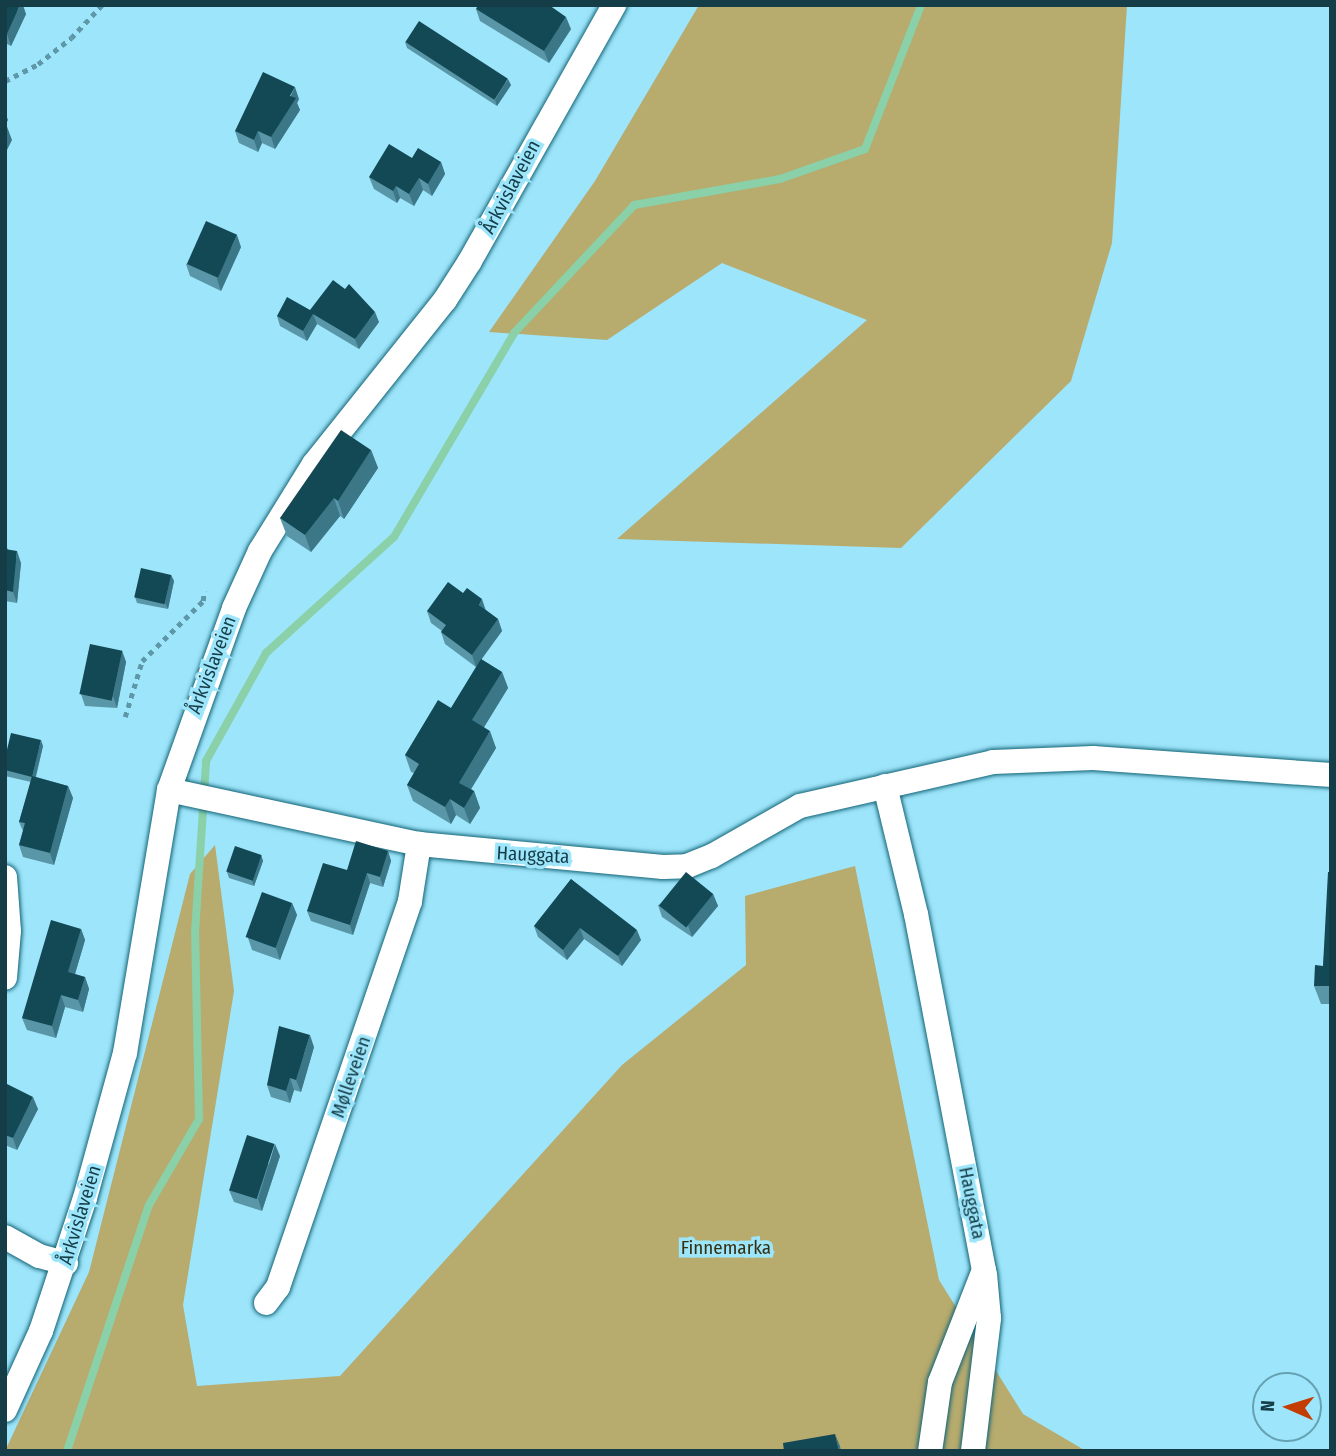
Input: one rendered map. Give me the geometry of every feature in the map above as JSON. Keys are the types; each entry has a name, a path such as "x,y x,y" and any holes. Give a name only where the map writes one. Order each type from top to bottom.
{"street":[{"name":"Årkvislaveien","path":"5,1410 66,1263 125,1053 189,795 204,682 260,551 314,464 445,300 614,5"},
{"name":"Hauggata","path":"189,795 419,844 687,866 800,806 982,764 1045,758 1144,760 1331,775"},
{"name":"Hauggata","path":"885,786 916,914 984,1270 989,1318 973,1451"},
{"name":"Mølleveien","path":"266,1303 278,1287 411,901 419,844"},
{"path":"5,877 9,931 5,978"},
{"path":"5,1237 39,1256 66,1263"},
{"path":"930,1451 940,1382 984,1270"}],"path":[{"path":"5,81 63,45 102,5"},
{"path":"125,717 142,661 203,601 204,591"}],"green space":[{"path":"699,5 1127,5 1112,243 1071,381 901,548 617,539 867,320 722,263 607,340 489,332 595,181"},
{"name":"Finnemarka","path":"215,845 234,991 183,1305 197,1386 340,1376 622,1065 746,965 745,896 855,866 939,1280 1023,1414 1086,1451 5,1451 89,1272 190,874"}],"building":[{"path":"5,5 20,5 7,34 5,33"},
{"path":"478,5 549,5 566,17 544,51 476,9"},
{"path":"419,21 508,79 494,100 405,42"},
{"path":"263,72 295,87 290,96 296,98 271,137 258,131 254,140 235,131"},
{"path":"389,144 412,158 418,148 441,162 428,184 419,178 409,194 396,186 393,191 369,177"},
{"path":"206,221 237,235 218,278 187,264"},
{"path":"333,280 345,289 349,284 375,312 355,339 313,314 303,331 277,316 287,297 310,310"},
{"path":"341,430 371,450 338,501 334,498 305,535 280,518"},
{"path":"5,549 17,551 13,592 5,590"},
{"path":"141,568 171,575 164,604 134,597"},
{"path":"448,582 463,593 467,588 482,599 479,605 498,619 472,655 441,632 446,625 427,611"},
{"path":"90,644 122,651 112,701 79,694"},
{"path":"481,659 502,672 472,720 490,731 459,783 474,791 464,808 450,799 445,807 407,785 419,764 405,755 438,700 451,708"},
{"path":"11,733 41,740 32,777 5,770"},
{"path":"32,776 68,786 50,853 19,845 25,823 19,822"},
{"path":"356,841 388,851 380,877 367,873 350,925 307,911 323,863 347,870"},
{"path":"235,846 261,855 253,881 226,872"},
{"path":"686,872 713,894 686,927 659,905"},
{"path":"1328,872 1331,872 1331,986 1314,986 1315,965 1323,966"},
{"path":"571,879 637,930 618,956 580,928 563,950 534,926"},
{"path":"262,892 292,903 276,948 246,937"},
{"path":"51,920 81,929 68,972 85,977 78,1000 61,995 52,1026 22,1018"},
{"path":"279,1026 310,1035 296,1080 290,1078 286,1091 267,1085"},
{"path":"5,1083 33,1097 13,1138 5,1135"},
{"path":"247,1135 275,1144 257,1199 229,1190"},
{"path":"835,1434 839,1451 784,1451 783,1443"}],"waterway":[{"path":"67,1451 149,1205 199,1119 195,933 206,761 266,653 394,537 514,333 634,205 780,179 865,149 921,5"}]}
